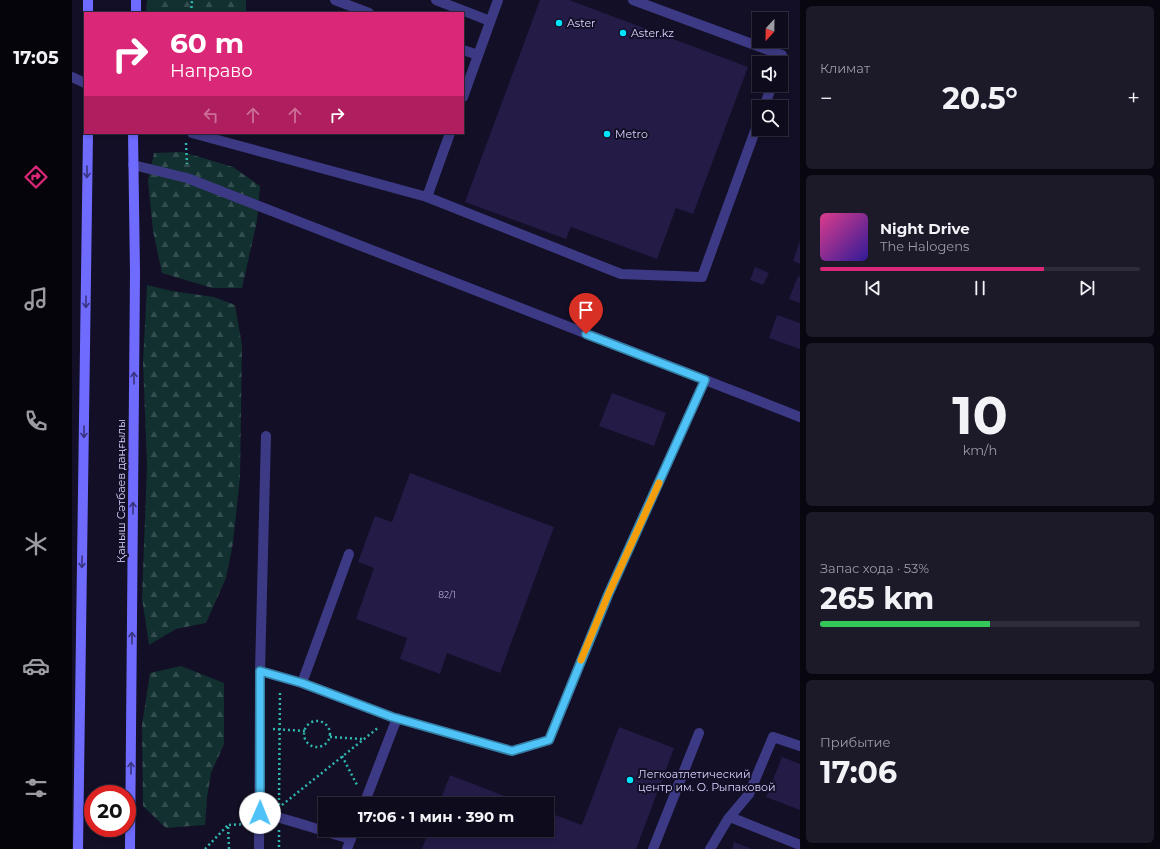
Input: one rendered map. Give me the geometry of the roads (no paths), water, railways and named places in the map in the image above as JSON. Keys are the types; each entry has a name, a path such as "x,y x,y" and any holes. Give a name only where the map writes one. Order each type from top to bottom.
{"main road":[{"path":"88,0 88,12"},
{"path":"136,0 136,12"},
{"path":"78,849 76,674 88,134"},
{"name":"Қаныш Сәтбаев даңғылы","path":"130,849 135,273 133,134"}],"street":[{"path":"335,0 366,12"},
{"path":"436,0 490,22"},
{"path":"464,94 498,0"},
{"path":"633,0 782,56"},
{"path":"464,50 478,55"},
{"path":"72,77 84,83"},
{"path":"427,197 450,134"},
{"path":"189,137 427,197 621,274 702,277 753,136"},
{"path":"134,164 187,178 800,416"},
{"path":"260,671 302,683 394,717 512,751 549,740 608,595 705,380"},
{"path":"259,849 260,671 266,436"},
{"path":"302,683 349,554"},
{"path":"366,797 394,717"},
{"path":"653,849 699,733"},
{"path":"710,849 730,817 749,794 773,737 800,746"},
{"path":"260,818 279,817 300,825 351,839"},
{"path":"730,817 800,845"}],"place":[{"name":"Aster","path":"559,23"},
{"name":"Aster.kz","path":"623,33"},
{"name":"Metro","path":"607,134"},
{"name":"Легкоатлетический центр им. О. Рыпаковой","path":"630,780"}]}
